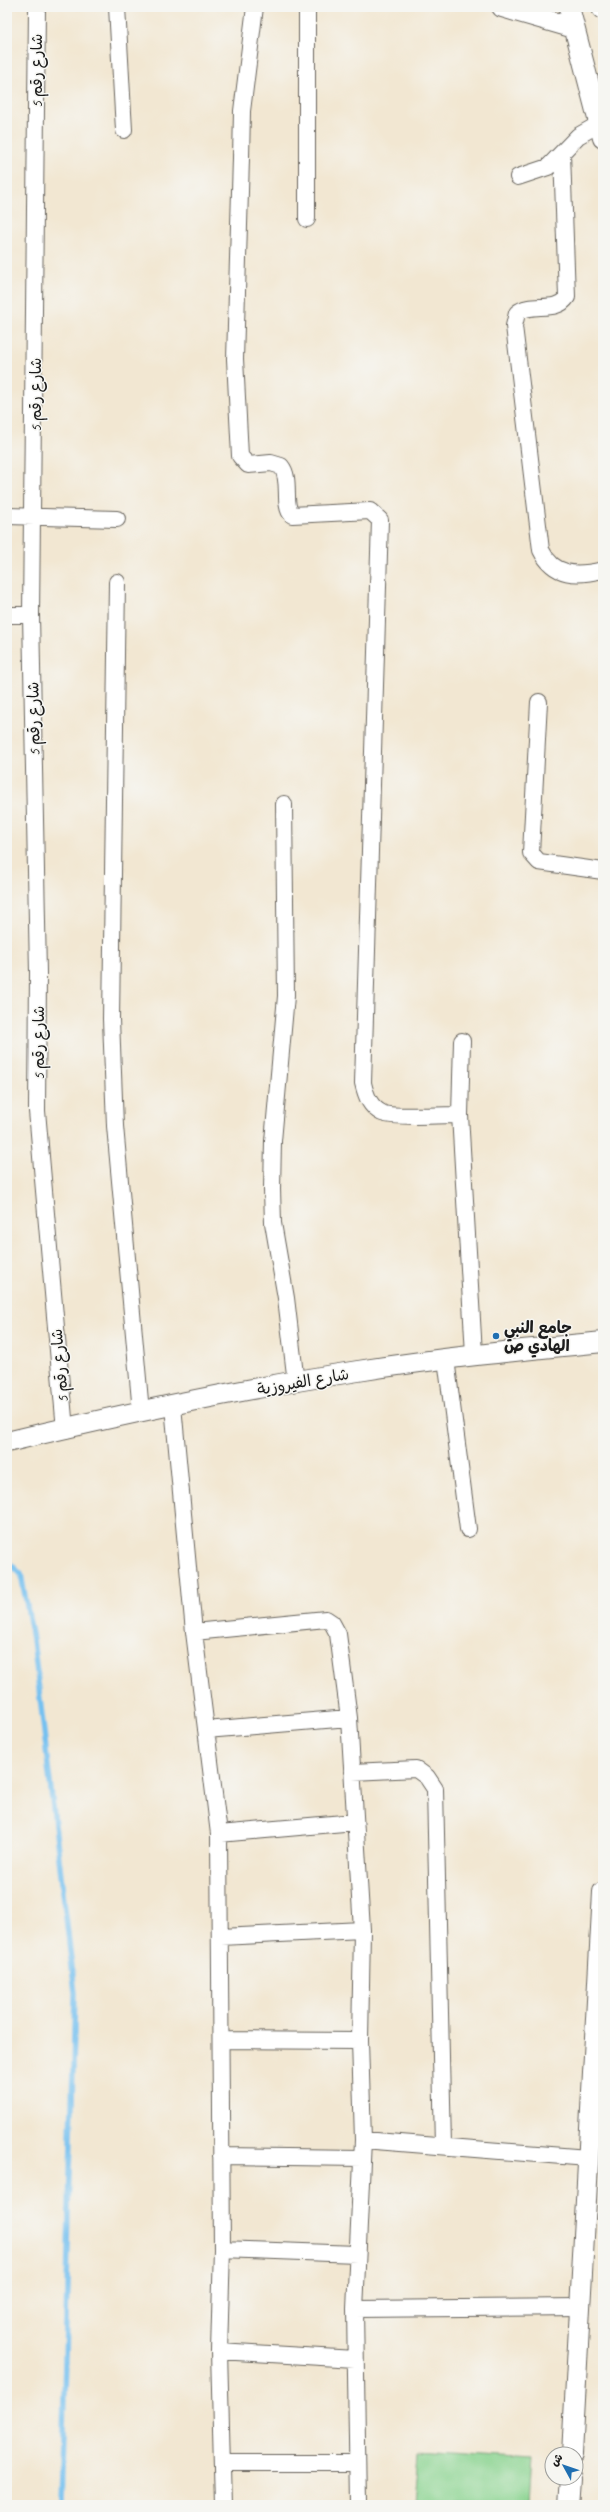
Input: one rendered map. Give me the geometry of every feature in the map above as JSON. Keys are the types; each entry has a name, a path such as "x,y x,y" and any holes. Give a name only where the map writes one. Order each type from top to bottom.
{"street":[{"name":"شارع رقم 5","path":"37,7 34,516 31,615 38,973 38,1111 65,1430"},
{"path":"117,7 124,130"},
{"path":"256,7 242,111 235,359 240,456 248,465 271,463 281,466 286,476 289,508 292,515 370,511 380,520 363,1083 366,1096 373,1107 384,1114 460,1115"},
{"path":"307,7 307,219"},
{"path":"502,7 574,28"},
{"path":"518,177 548,167 578,136 601,131 569,7"},
{"path":"562,154 567,297 558,306 522,309 516,313 514,326 541,550 551,565 568,574 603,570"},
{"path":"7,516 117,519"},
{"path":"117,582 111,1020 115,1126 141,1412"},
{"path":"7,615 31,615"},
{"path":"539,702 531,853 539,862 603,871"},
{"path":"284,804 286,996 273,1141 272,1196 273,1223 286,1298 296,1383"},
{"path":"462,1041 460,1115 474,1354"},
{"name":"شارع الفيروزية","path":"7,1442 141,1412 358,1371 474,1354 603,1342"},
{"path":"446,1359 468,1528"},
{"path":"173,1406 194,1632 219,1834 221,1937 220,2040 222,2249 219,2351 223,2505"},
{"path":"194,1632 326,1619 332,1623 338,1634 349,1718 362,1930 360,2041 362,2158 355,2309 358,2505"},
{"path":"206,1730 349,1718"},
{"path":"352,1772 416,1769 427,1776 435,1789 443,2146"},
{"path":"219,1834 355,1822"},
{"path":"572,2446 603,1892"},
{"path":"221,1937 362,1930"},
{"path":"220,2040 360,2041"},
{"path":"362,2140 588,2158"},
{"path":"221,2156 362,2158"},
{"path":"222,2249 357,2254"},
{"path":"355,2309 581,2307"},
{"path":"219,2351 355,2359"},
{"path":"222,2464 357,2463"},
{"path":"569,2505 570,2486"}],"green space":[{"path":"420,2452 531,2459 528,2505 416,2505"}],"waterway":[{"path":"7,1561 21,1574 33,1639 75,1993 61,2505"}],"place":[{"name":"جامع النبي الهادي ص","path":"496,1336"}]}
